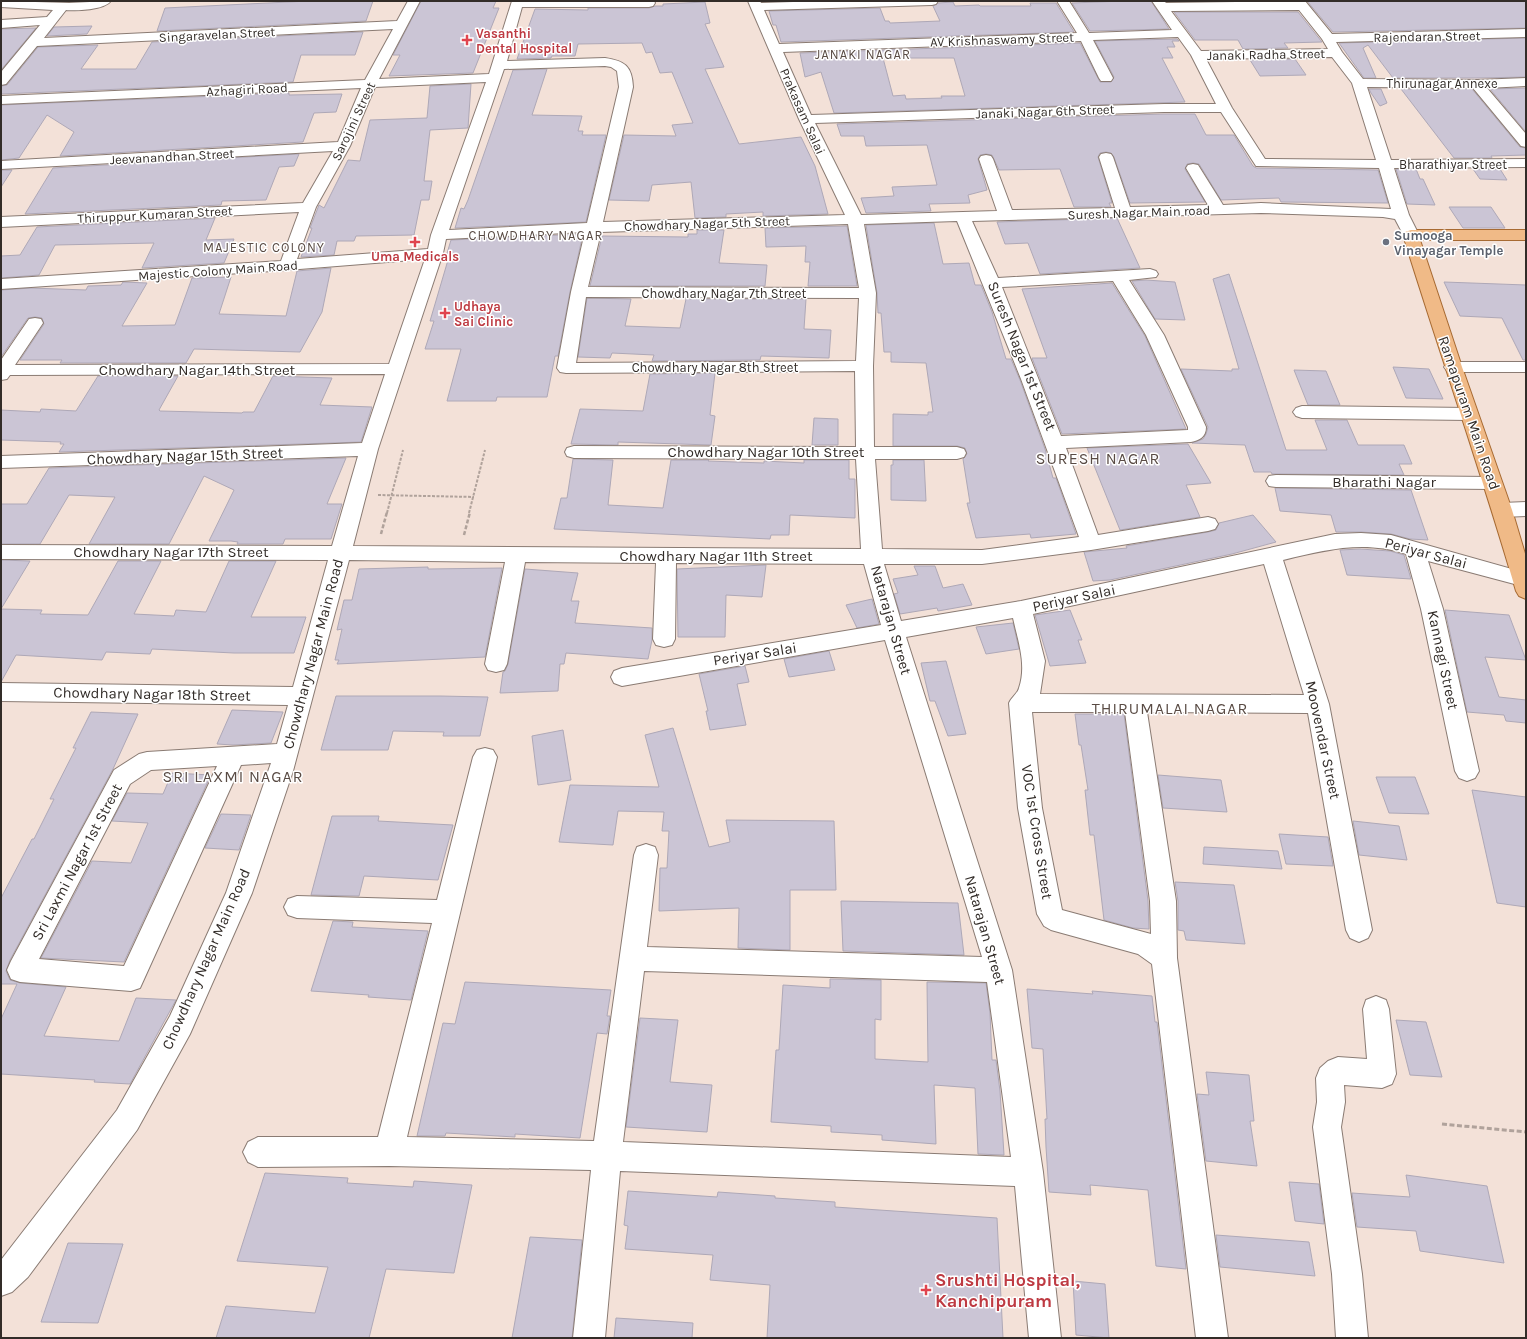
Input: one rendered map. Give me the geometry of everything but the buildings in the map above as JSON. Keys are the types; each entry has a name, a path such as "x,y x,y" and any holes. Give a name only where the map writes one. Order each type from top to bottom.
{"main road":[{"path":"1411,235 1526,235"},
{"name":"Ramapuram Main Road","path":"1411,235 1453,367 1502,510 1524,585"}],"street":[{"path":"1,3 63,6 92,5 105,1"},
{"name":"Sarojini Street","path":"287,265 308,207 344,146 370,83 414,1"},
{"path":"756,4 932,1"},
{"path":"1063,1 1085,36 1106,78"},
{"path":"518,2 649,3"},
{"name":"Chowdhary Nagar Main Road","path":"1,1281 17,1266 127,1120 180,1025 239,893 275,790 286,753 340,553 370,449 435,254 439,235 496,72 518,2"},
{"path":"1300,3 1328,38 1336,53 1359,83 1385,164 1261,163 1225,108 1196,55 1160,4 1300,3"},
{"name":"Prakasam Salai","path":"756,4 806,119 855,219 868,293 864,366"},
{"path":"1,81 63,6"},
{"path":"1,24 50,21"},
{"name":"Singaravelan Street","path":"34,42 400,25"},
{"name":"AV Krishnaswamy Street","path":"776,48 1181,33"},
{"name":"Rajendaran Street","path":"1328,38 1526,33"},
{"name":"Janaki Radha Street","path":"1196,55 1336,53"},
{"name":"Azhagiri Road","path":"1,100 370,83 605,62 619,65 624,70 626,87 595,226"},
{"path":"1,65 15,64"},
{"name":"Thirunagar Annexe","path":"1359,83 1477,84 1526,82"},
{"path":"1477,84 1526,143"},
{"name":"Janaki Nagar 6th Street","path":"806,119 1118,109 1225,108"},
{"name":"Jeevanandhan Street","path":"1,165 344,146"},
{"path":"1106,157 1124,212"},
{"path":"986,159 1006,215"},
{"name":"Bharathiyar Street","path":"1401,215 1385,164 1526,163"},
{"path":"1193,168 1218,209"},
{"name":"Thiruppur Kumaran Street","path":"1,222 308,207"},
{"name":"Suresh Nagar Main road","path":"855,219 1261,208 1383,212 1401,215"},
{"path":"1401,215 1411,235"},
{"name":"Suresh Nagar 1st Street","path":"963,217 993,283 1056,442 1091,543"},
{"name":"Chowdhary Nagar 5th Street","path":"439,235 595,226 855,219"},
{"path":"579,292 595,226"},
{"name":"Majestic Colony Main Road","path":"1,284 435,254"},
{"path":"993,283 1150,274"},
{"path":"1056,442 1191,436 1197,433 1197,427 1155,335 1118,276"},
{"name":"Chowdhary Nagar 7th Street","path":"579,292 868,293"},
{"name":"Chowdhary Nagar 8th Street","path":"579,292 566,368 864,366"},
{"path":"2,372 35,323"},
{"name":"Natarajan Street","path":"864,366 865,452 872,557 893,632 999,970 1028,1172 1045,1338"},
{"path":"1453,367 1526,367"},
{"name":"Chowdhary Nagar 14th Street","path":"2,372 396,369"},
{"path":"1302,412 1469,414"},
{"name":"Chowdhary Nagar 15th Street","path":"1,462 370,449"},
{"name":"Chowdhary Nagar 10th Street","path":"574,452 957,453"},
{"name":"Bharathi Nagar","path":"1276,481 1492,483"},
{"path":"1502,510 1526,509"},
{"name":"Chowdhary Nagar 11th Street","path":"340,553 982,557 1091,543 1208,524"},
{"name":"Periyar Salai","path":"622,677 1021,609 1335,541 1354,540 1392,542 1524,585"},
{"name":"Kannagi Street","path":"1415,550 1432,609 1467,771"},
{"name":"Chowdhary Nagar 17th Street","path":"1,552 340,553"},
{"path":"496,664 516,554"},
{"name":"Moovendar Street","path":"1271,555 1318,704 1359,930"},
{"path":"664,639 666,556"},
{"path":"1020,703 1030,693 1034,661 1021,609"},
{"name":"Chowdhary Nagar 18th Street","path":"1,692 302,696"},
{"path":"1020,703 1318,704"},
{"name":"VOC 1st Cross Street","path":"1020,703 1030,808 1050,914 1053,918 1060,922 1145,944 1164,958"},
{"path":"1134,704 1163,901 1164,958 1212,1338"},
{"name":"Sri Laxmi Nagar 1st Street","path":"233,756 131,979 20,970 122,777 147,761 233,756 286,753"},
{"path":"389,1151 485,757"},
{"path":"589,1338 607,1156 646,855"},
{"path":"296,907 447,912"},
{"path":"633,959 999,970"},
{"path":"1352,1338 1347,1274 1327,1127 1331,1102 1330,1078 1338,1071 1382,1074 1376,1009"},
{"path":"258,1152 389,1151 607,1156 1028,1172"}],"path":[{"path":"380,538 403,450"},
{"path":"464,535 485,450"},
{"path":"392,496 474,497"},
{"path":"1442,1124 1526,1132"}],"place":[{"name":"Vasanthi Dental Hospital","path":"467,40"},
{"name":"Uma Medicals","path":"415,242"},
{"name":"Sumooga Vinayagar Temple","path":"1386,242"},
{"name":"Udhaya Sai Clinic","path":"445,313"},
{"name":"Srushti Hospital, Kanchipuram","path":"926,1290"}],"district":[{"name":"JANAKI NAGAR","path":"863,54"},
{"name":"CHOWDHARY NAGAR","path":"536,235"},
{"name":"MAJESTIC COLONY","path":"264,247"},
{"name":"SURESH NAGAR","path":"1098,458"},
{"name":"THIRUMALAI NAGAR","path":"1170,708"},
{"name":"SRI LAXMI NAGAR","path":"233,776"}]}
